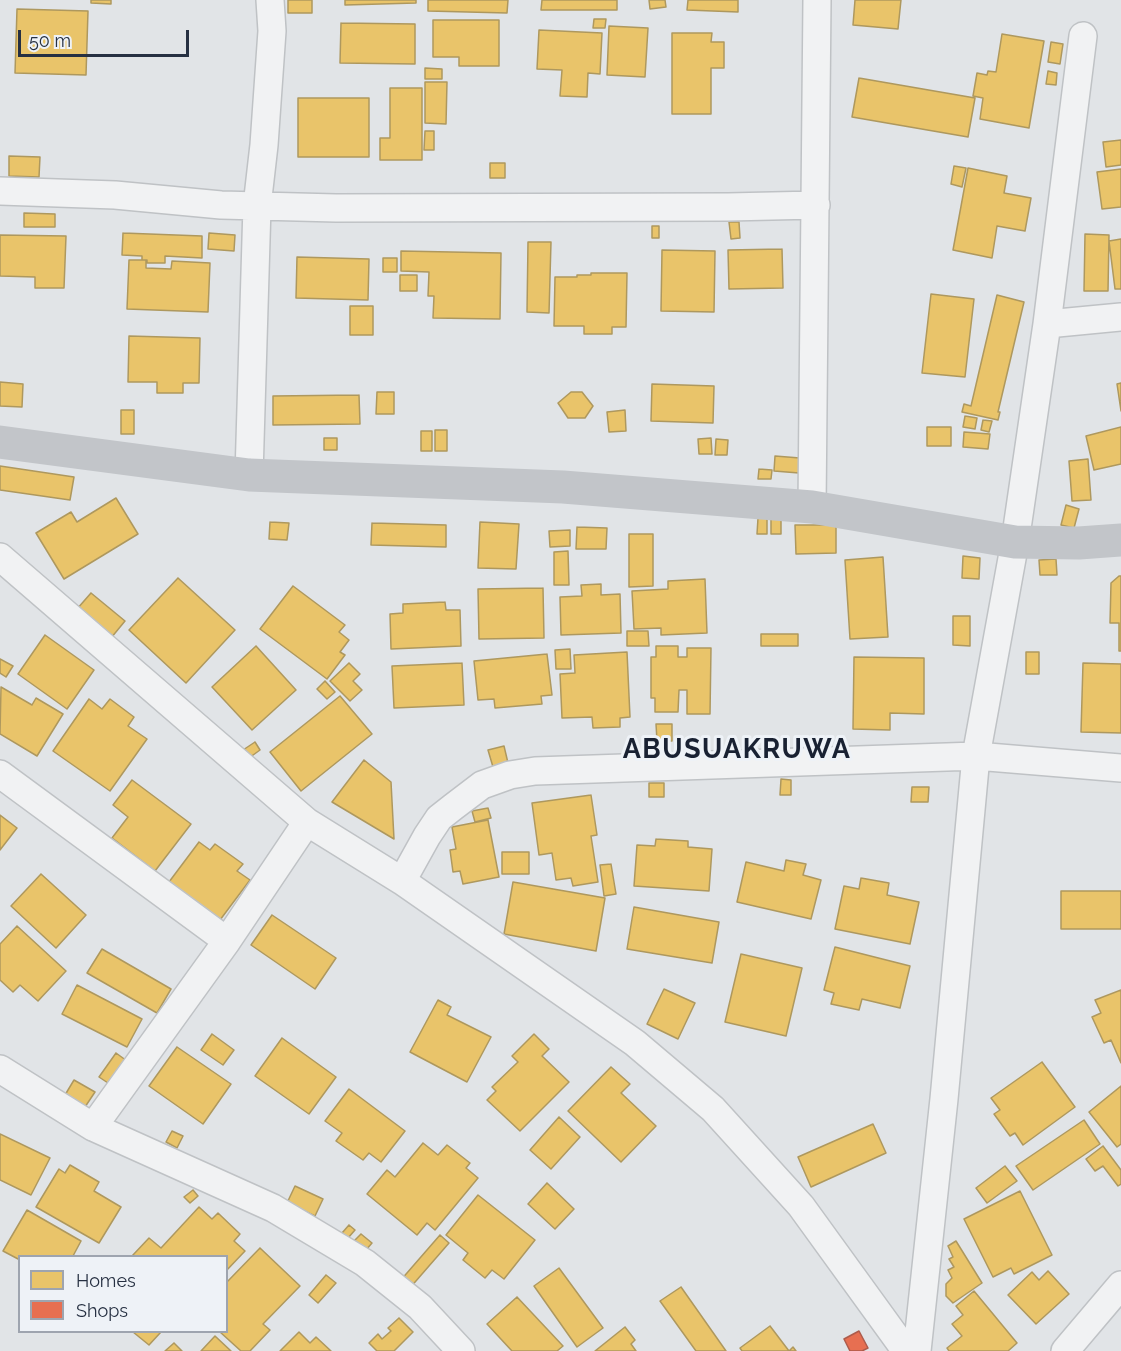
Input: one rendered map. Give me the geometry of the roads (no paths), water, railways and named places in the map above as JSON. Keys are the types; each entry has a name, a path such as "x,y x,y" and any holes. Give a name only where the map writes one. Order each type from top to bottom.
{"street":[{"path":"249,475 257,206 270,54 270,0"},
{"path":"812,507 817,0"},
{"path":"917,1351 944,1099 976,756 1015,542 1047,324 1083,36"},
{"path":"0,191 115,195 257,206 536,208 816,204"},
{"path":"1047,324 1121,317"},
{"path":"0,442 249,475 563,487 812,507 1015,542 1079,543 1121,540"},
{"path":"0,557 307,822 402,881 635,1043 713,1109 801,1206 906,1351"},
{"path":"402,881 439,818 482,785 510,775 535,771 976,756 1121,768"},
{"path":"0,774 227,941"},
{"path":"93,1127 227,941 307,822"},
{"path":"0,1069 93,1127 273,1208 365,1263 420,1307 461,1351"},
{"path":"1065,1351 1121,1285"}],"district":[{"name":"ABUSUAKRUWA","path":"737,750"}]}
